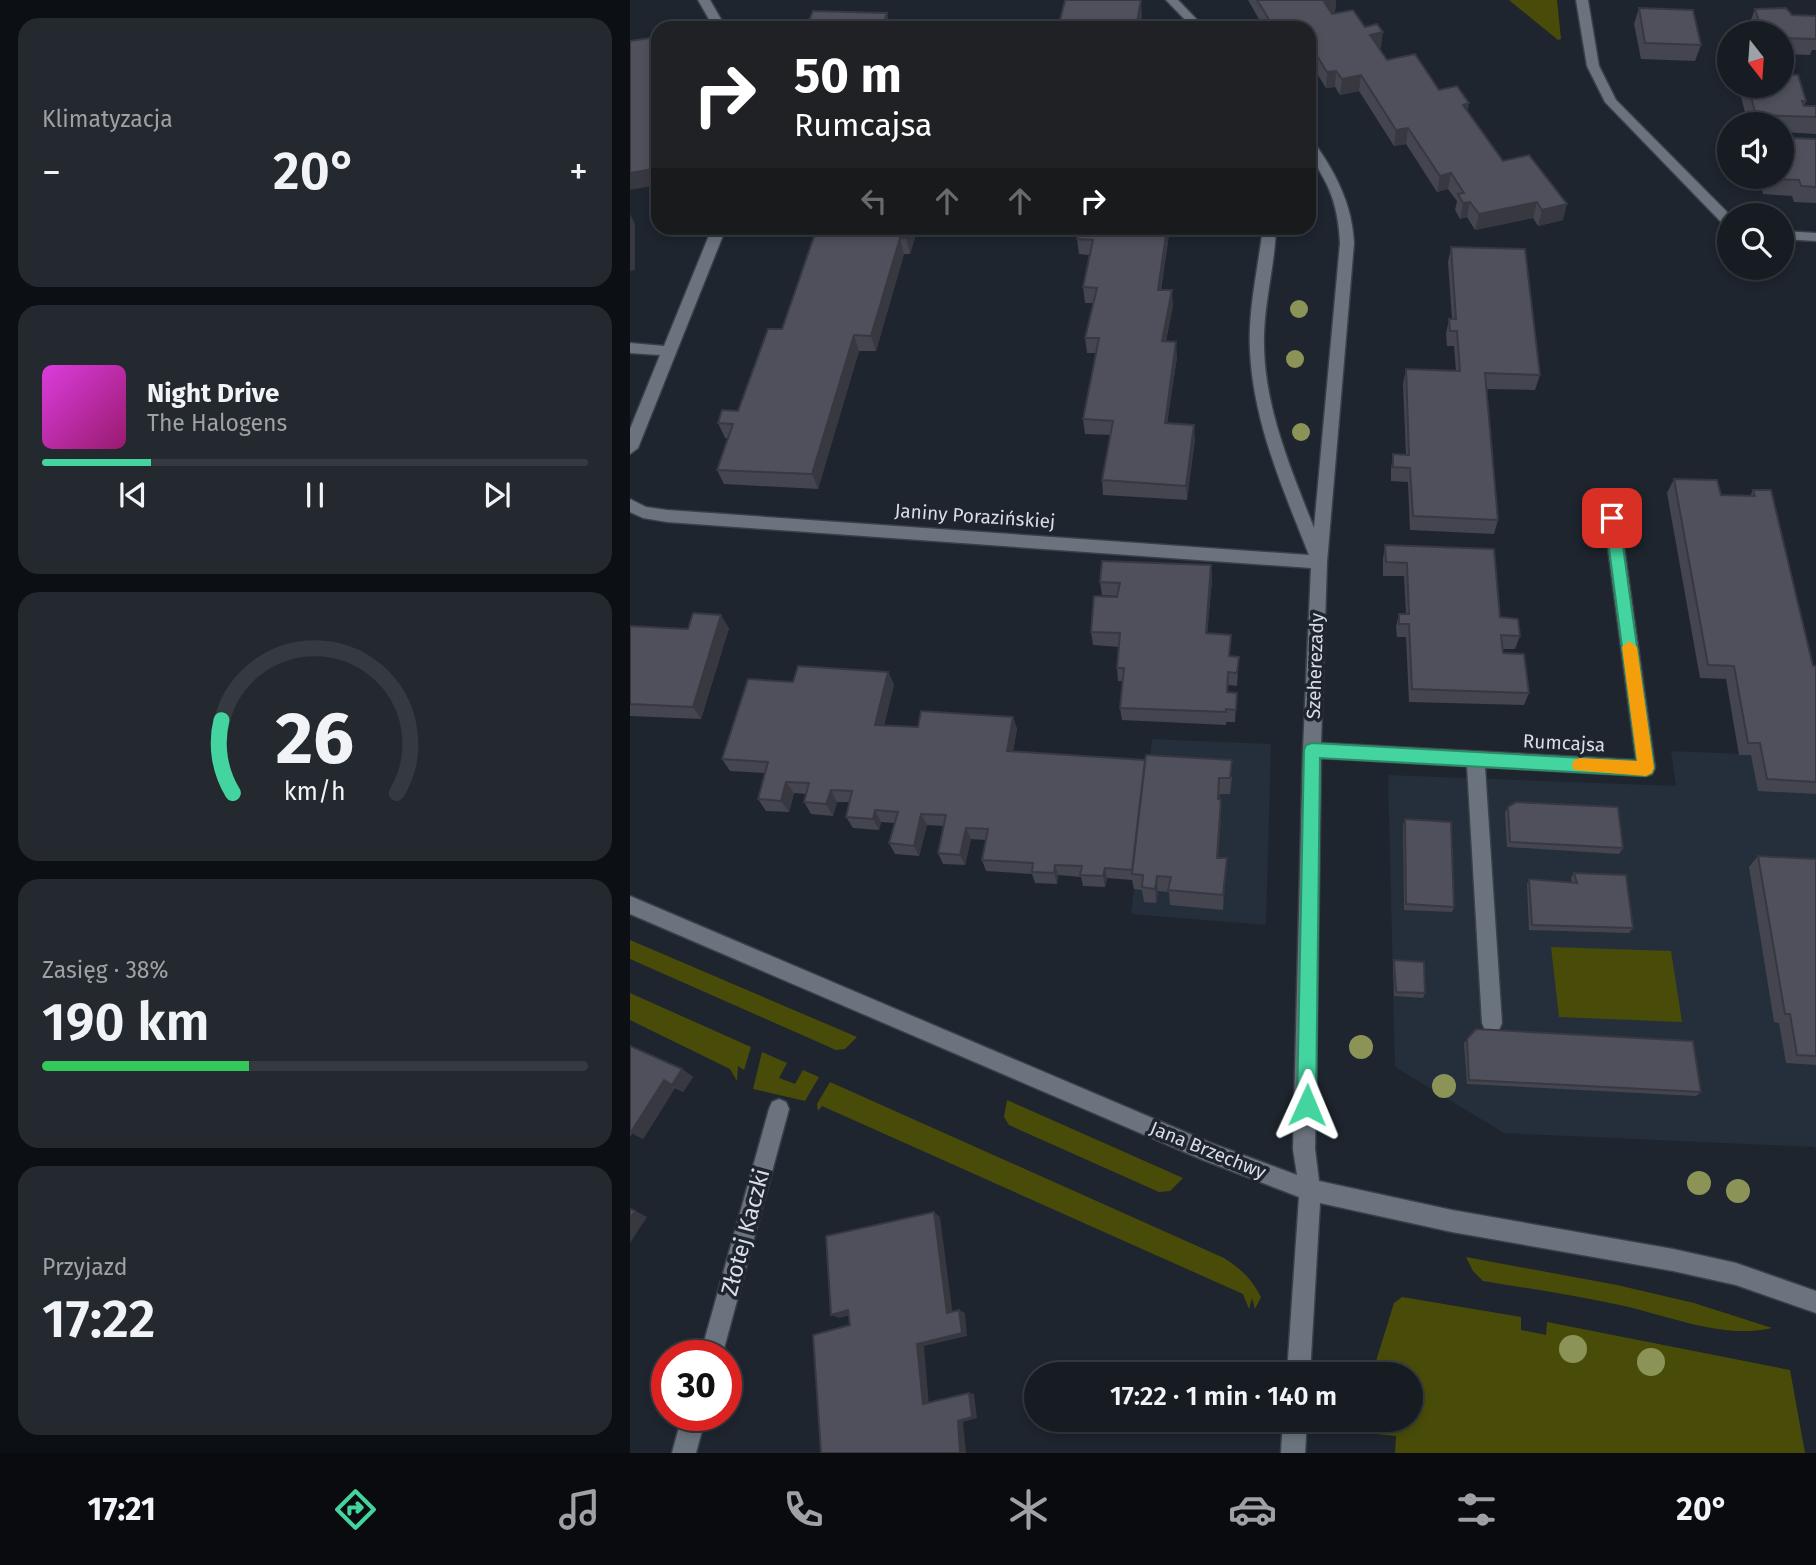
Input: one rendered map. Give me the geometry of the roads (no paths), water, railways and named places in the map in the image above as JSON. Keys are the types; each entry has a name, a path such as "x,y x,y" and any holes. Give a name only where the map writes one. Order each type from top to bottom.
{"street":[{"path":"704,0 716,21"},
{"path":"1172,0 1192,21"},
{"path":"1582,0 1593,65 1611,102 1717,210"},
{"name":"Szeherezady","path":"1299,1362 1310,1191 1304,1149 1312,750 1319,562 1347,221 1340,194 1316,153"},
{"path":"630,448 716,235"},
{"name":"Szeherezady","path":"1269,235 1257,349 1263,397 1273,434 1319,562"},
{"path":"1794,236 1816,237"},
{"path":"630,348 669,351"},
{"name":"Janiny Porazińskiej","path":"630,505 643,512 667,516 1319,562"},
{"name":"Rumcajsa","path":"1312,750 1646,768 1612,518"},
{"path":"1476,760 1492,1023"},
{"name":"Jana Brzechwy","path":"630,905 1210,1153 1310,1191 1452,1221 1673,1259 1736,1274 1816,1302"},
{"name":"Złotej Kaczki","path":"715,1340 779,1109"},
{"path":"684,1453 690,1431"},
{"path":"1293,1453 1294,1432"}]}
